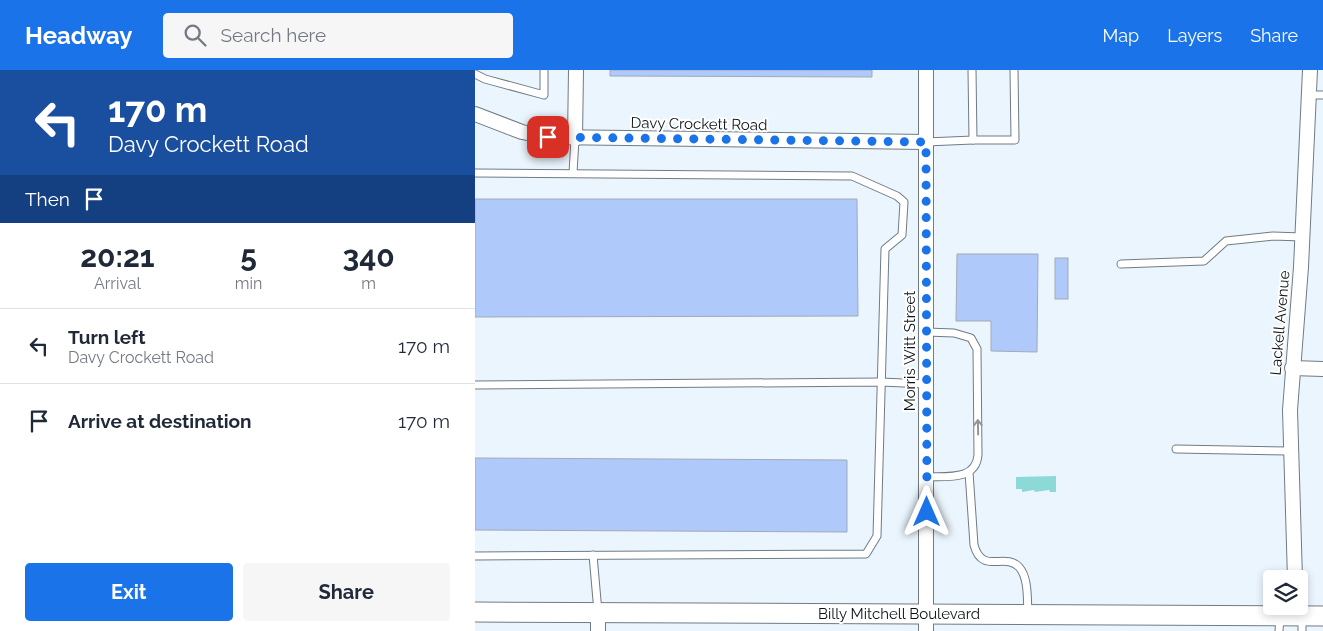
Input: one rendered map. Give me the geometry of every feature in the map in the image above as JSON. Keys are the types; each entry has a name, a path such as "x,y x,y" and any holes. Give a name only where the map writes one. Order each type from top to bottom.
{"main road":[{"name":"Billy Mitchell Boulevard","path":"475,612 598,622 926,623 1028,615 1293,619 1323,616"}],"street":[{"path":"575,138 576,70"},
{"name":"Morris Witt Street","path":"926,70 926,623"},
{"name":"Lackell Avenue","path":"1295,570 1290,451 1292,368 1302,237 1317,95 1310,70"},
{"name":"Davy Crockett Road","path":"475,114 522,132 548,137 926,142"},
{"path":"1292,368 1323,369"}],"lane":[{"path":"475,74 485,79 544,95 544,70"},
{"path":"972,70 973,140"},
{"path":"926,142 1015,140 1014,70"},
{"path":"573,174 575,138"},
{"path":"475,173 852,176 897,196 904,202 901,235 885,249 877,536 866,554 475,556"},
{"path":"1121,264 1204,261 1226,242 1273,236 1302,237"},
{"path":"926,332 954,333 971,338 977,349 978,455 977,464 969,472 962,475 927,477"},
{"path":"475,384 881,382 926,384"},
{"path":"1176,449 1290,451"},
{"path":"969,472 974,545 977,555 983,560 1012,563 1019,568 1026,584 1028,615"},
{"path":"593,555 598,622"}],"water":[{"path":"1056,476 1056,492 1050,492 1049,490 1035,492 1034,490 1022,492 1022,489 1016,489 1016,477"}],"building":[{"path":"610,70 872,70 872,77 610,76"},
{"path":"475,199 857,199 858,316 475,317"},
{"path":"957,254 1038,254 1037,352 991,351 991,321 956,321"},
{"path":"1055,258 1068,258 1068,299 1055,299"},
{"path":"475,458 847,460 847,532 475,530"}],"route":[{"path":"548,137 926,142 927,512"}]}
